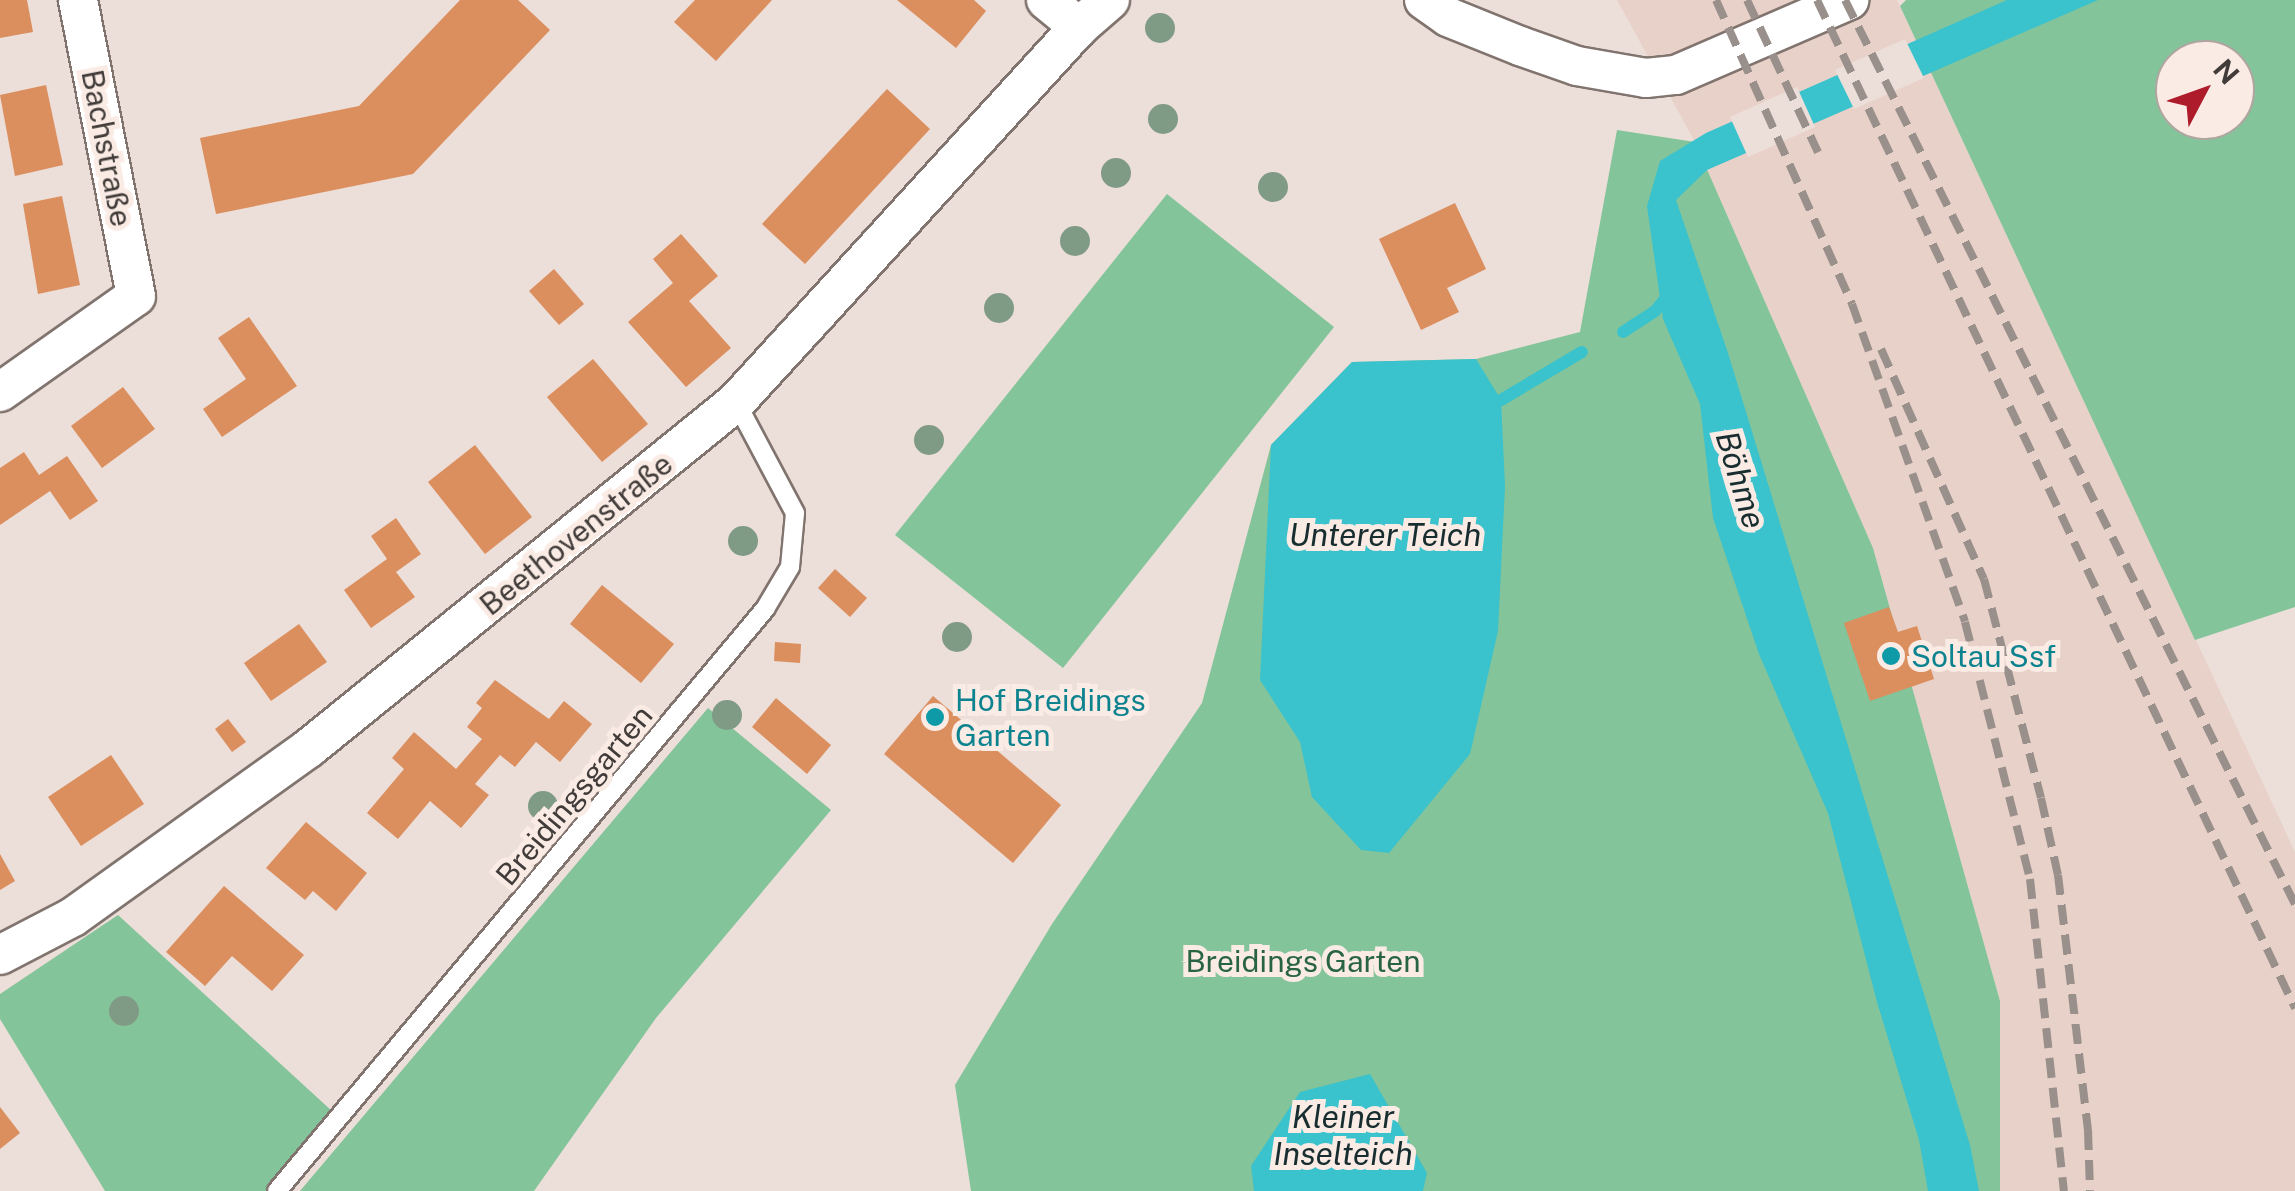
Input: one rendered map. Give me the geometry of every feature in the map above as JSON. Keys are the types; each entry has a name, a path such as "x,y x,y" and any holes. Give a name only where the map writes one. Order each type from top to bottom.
{"street":[{"name":"Bachstraße","path":"0,392 136,296 78,0"},
{"path":"1046,0 1079,27"},
{"name":"Beethovenstraße","path":"0,955 73,916 309,748 736,402 1079,27 1110,0"},
{"path":"1424,0 1448,16 1520,46 1577,66 1646,78 1676,75 1848,0"}],"lane":[{"name":"Breidingsgarten","path":"277,1191 766,609 790,567 795,513 736,402"}],"shaded area":[{"path":"1617,0 1897,0 2295,852 2295,1191 2000,1191 2000,1001 1873,548 1695,142"}],"green space":[{"path":"1906,0 2295,0 2295,607 2195,640 1900,6"},
{"name":"Breidings Garten","path":"1617,130 1695,142 1873,548 2000,1001 2000,1191 971,1191 955,1085 1052,924 1202,703 1271,445 1352,362 1476,359 1580,332"},
{"path":"1167,194 1334,327 1063,668 895,535"},
{"path":"708,708 831,810 656,1018 534,1191 300,1191"},
{"path":"118,915 333,1112 267,1191 105,1191 0,1019 0,994"}],"water":[{"name":"Böhme","path":"2007,0 2098,0 1707,170 1676,200 1728,353 1970,1145 1979,1191 1928,1191 1919,1140 1877,1002 1828,813 1759,654 1713,518 1700,404 1663,319 1647,206 1660,161 1706,133"},
{"name":"Unterer Teich","path":"1476,359 1501,400 1505,486 1498,631 1470,754 1389,853 1361,850 1312,797 1300,742 1260,680 1271,445 1352,362"},
{"name":"Kleiner Inselteich","path":"1370,1074 1427,1173 1423,1191 1254,1191 1251,1166 1300,1092"}],"pier":[{"path":"1905,39 1924,78 1854,109 1835,70"},
{"path":"1797,87 1815,127 1748,157 1730,117"}],"building":[{"path":"0,0 27,0 33,32 0,38"},
{"path":"460,0 518,0 550,30 413,174 216,214 200,138 359,106"},
{"path":"695,0 772,0 716,61 674,22"},
{"path":"897,0 974,0 986,11 956,48"},
{"path":"46,85 63,165 15,176 0,95"},
{"path":"887,89 930,129 805,264 762,224"},
{"path":"62,196 80,285 38,294 23,204"},
{"path":"1455,203 1486,269 1447,288 1459,312 1421,330 1379,239"},
{"path":"681,234 718,276 689,301 731,348 686,387 628,322 673,283 653,259"},
{"path":"554,269 584,304 559,325 529,291"},
{"path":"249,317 297,386 222,437 203,409 246,379 218,338"},
{"path":"593,359 648,424 602,462 547,397"},
{"path":"123,387 155,429 102,468 71,426"},
{"path":"475,445 532,517 485,554 428,482"},
{"path":"24,452 39,475 67,456 98,501 70,520 50,491 0,525 0,468"},
{"path":"396,518 421,554 396,572 415,597 371,628 344,590 387,559 371,536"},
{"path":"835,569 867,598 850,617 818,588"},
{"path":"602,585 674,644 641,683 570,624"},
{"name":"Soltau Ssf","path":"1889,607 1898,632 1917,626 1934,679 1870,701 1844,623"},
{"path":"299,624 327,662 271,701 244,663"},
{"path":"775,642 801,644 800,663 774,661"},
{"path":"495,680 549,719 564,701 592,724 560,762 536,742 515,767 500,755 475,784 489,795 461,828 430,801 398,839 367,813 404,769 392,758 414,732 456,769 482,739 467,727 482,708 476,703"},
{"path":"933,696 1061,805 1013,863 884,754"},
{"path":"776,698 831,745 807,774 752,727"},
{"path":"228,719 246,742 232,752 215,729"},
{"path":"111,755 144,804 81,846 48,797"},
{"path":"306,822 367,873 336,911 313,891 305,900 266,868"},
{"path":"0,854 15,881 0,890"},
{"path":"224,886 304,955 272,991 232,956 205,986 166,952"},
{"path":"0,1107 20,1133 0,1149"}],"waterway":[{"path":"1623,332 1655,311 1671,292"},
{"path":"1501,400 1582,352"}],"railway":[{"path":"1716,0 1852,304 1965,622 2030,879 2064,1191"},
{"path":"1747,0 1818,152"},
{"path":"1817,0 2295,1008"},
{"path":"1845,0 2295,904"},
{"path":"1881,349 1984,579 2041,798 2058,875 2088,1130 2090,1191"}],"place":[{"name":"Soltau Ssf","path":"1891,656"},
{"name":"Hof Breidings Garten","path":"935,717"}]}
